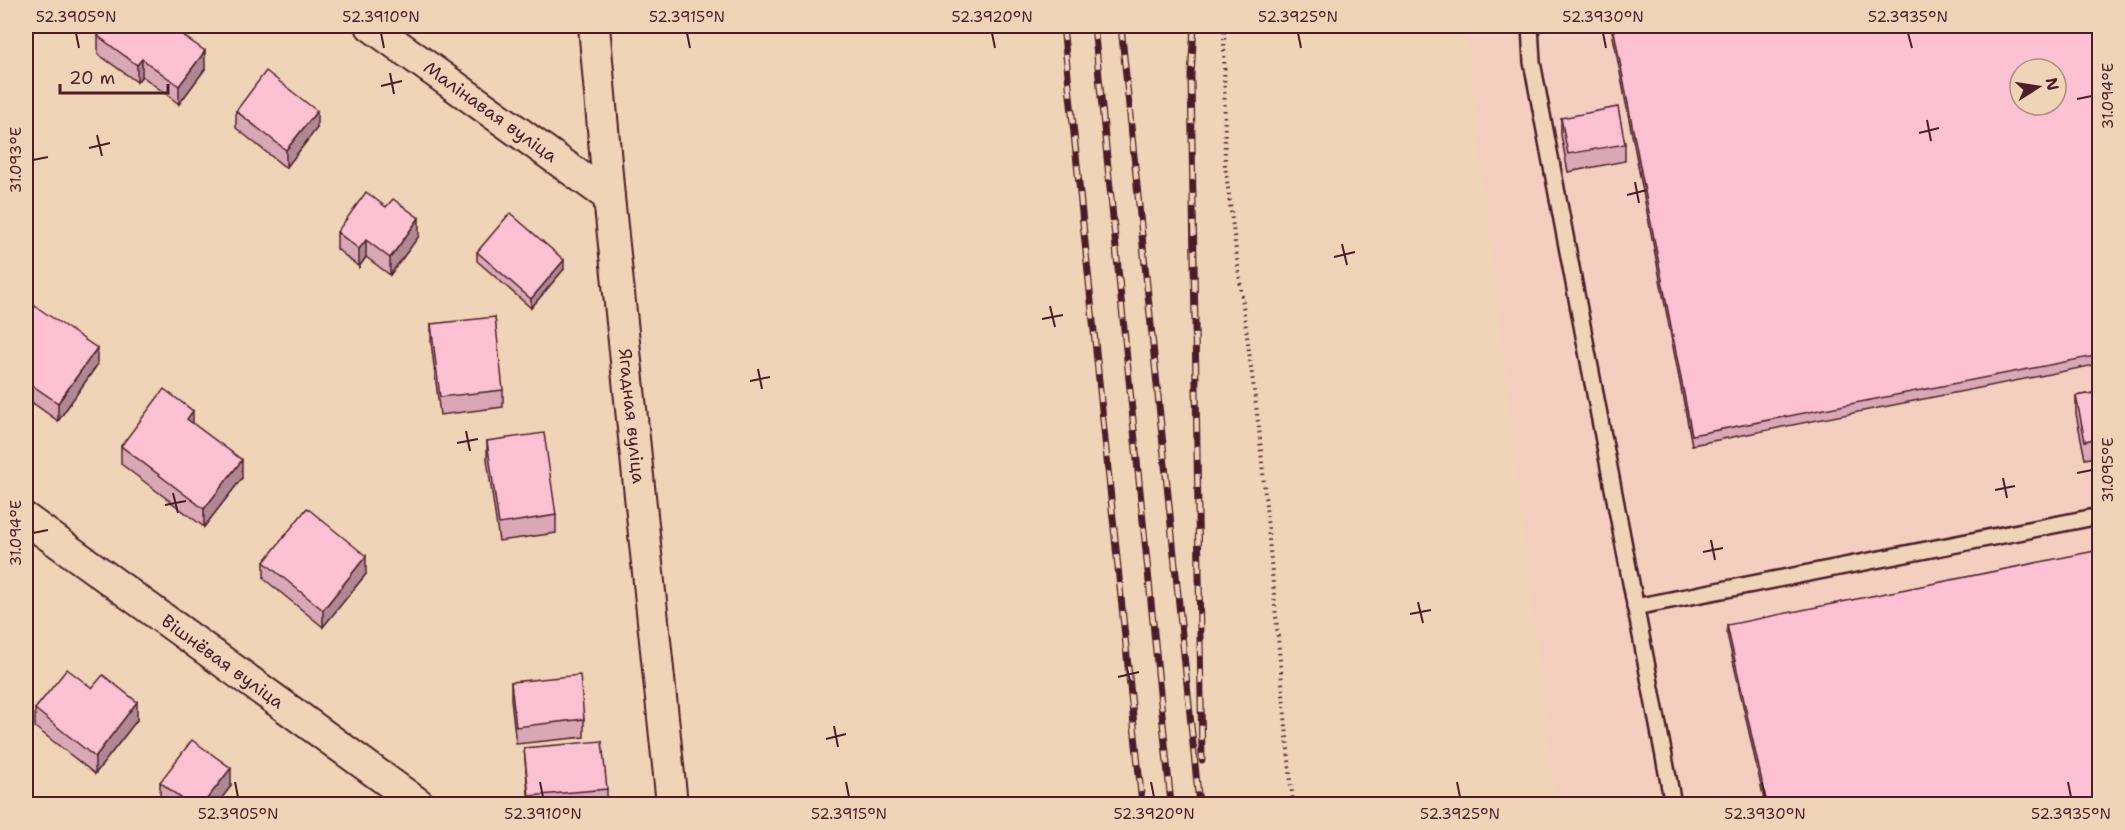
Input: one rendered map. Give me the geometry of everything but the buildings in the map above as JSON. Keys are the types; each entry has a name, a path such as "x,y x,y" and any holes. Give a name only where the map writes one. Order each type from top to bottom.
{"street":[{"name":"Малінавая вуліца","path":"371,26 609,197"},
{"name":"Ягадная вуліца","path":"594,26 609,197 672,804"},
{"name":"Вішнёвая вуліца","path":"26,519 419,804"}],"lane":[{"path":"1530,26 1532,62 1673,804"},
{"path":"1635,607 2100,516"}],"path":[{"path":"1224,26 1225,165 1259,429 1293,804"}],"shaded area":[{"path":"1465,26 2099,26 2099,804 1555,804"}],"railway":[{"path":"1063,26 1142,804"},
{"path":"1094,26 1171,804"},
{"path":"1121,26 1199,804"},
{"path":"1194,26 1191,76 1202,760"}]}
